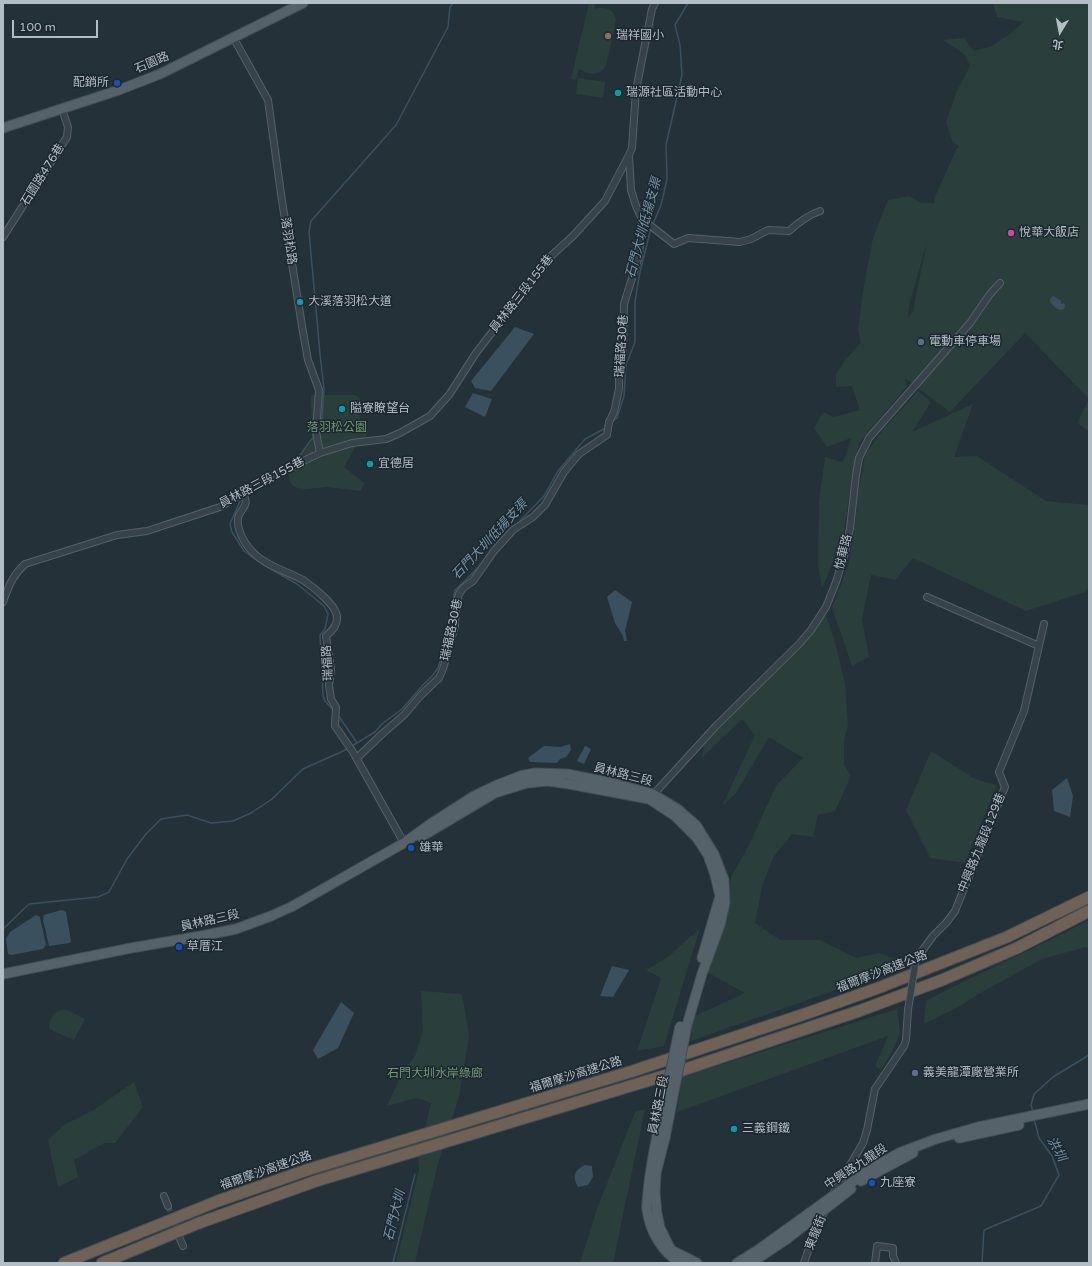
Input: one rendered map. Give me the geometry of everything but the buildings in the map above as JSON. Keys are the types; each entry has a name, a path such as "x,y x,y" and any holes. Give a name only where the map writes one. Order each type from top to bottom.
{"highway":[{"name":"福爾摩沙高速公路","path":"64,1263 218,1201 310,1169 633,1071 797,1017 878,988 1007,937 1089,897"},
{"path":"102,1263 199,1223 316,1181 680,1071 859,1011 942,980 1017,948 1089,911"}],"main road":[{"name":"石園路","path":"3,128 119,90 160,74 303,3"},
{"name":"員林路三段","path":"3,974 131,948 236,929 271,916 293,906 404,843 474,796 520,776 534,773 567,774 612,783 651,797 679,810 696,825 714,854 724,880 725,903 720,925 683,1026 653,1172 657,1214 660,1228 671,1250 685,1262"},
{"path":"1043,1117 1089,1104"},
{"path":"1028,1120 1089,1110"},
{"name":"中興路九龍段","path":"751,1263 787,1239 869,1170 899,1153 936,1139 978,1127 1028,1120"},
{"name":"中興路九龍段","path":"737,1263 862,1181 915,1152 939,1142 1028,1120"},
{"path":"685,1262 697,1263"}],"street":[{"path":"655,3 636,90 632,148 629,155 631,190 642,219 674,244 688,238 740,242 751,239 768,230 789,231 799,221 810,214 820,211"},
{"name":"落羽松路","path":"233,37 268,100 282,201 303,332 308,360 319,390 317,435 320,453"},
{"name":"石園路476巷","path":"3,237 67,137 68,127 62,109"},
{"name":"員林路三段155巷","path":"3,602 12,579 17,571 25,564 117,535 154,529 220,507 244,496 262,481 320,453 352,443 386,439 430,416 449,395 476,352 550,257 573,236 605,202 629,155"},
{"name":"瑞福路30巷","path":"357,758 382,734 404,716 421,694 439,678 455,626 456,606 459,594 463,588 473,581 494,552 513,530 533,517 545,505 564,472 579,454 607,435 609,422 614,412 619,389 623,348 624,304 639,256 642,219"},
{"name":"悅華路","path":"651,797 716,726 800,643 811,630 826,607 845,553 850,528 856,475 860,458 869,438 970,323 990,294 1000,283"},
{"name":"瑞福路","path":"244,496 244,508 239,516 238,524 240,534 247,545 263,561 304,581 335,608 338,617 334,629 326,636 331,669 329,685 331,699 336,707 334,726 357,758 404,843"},
{"path":"927,597 1038,646"},
{"name":"中興路九龍段129巷","path":"828,1204 863,1143 875,1089 904,1046 916,958 932,936 946,923 955,911 1005,787 999,772 1024,711 1044,624"},
{"path":"164,1196 168,1206"},
{"name":"東龍街","path":"804,1263 816,1227 828,1204"},
{"path":"180,1239 183,1246"},
{"path":"875,1263 877,1246 893,1248 893,1256 896,1263"}],"green space":[{"path":"589,3 595,3 594,9 605,8 611,10 615,16 616,20 606,65 604,69 594,74 587,73 579,69 576,80 571,79"},
{"path":"993,3 1089,3 1089,399 1025,333 950,412 905,378 907,386 859,443 851,482 843,538 822,588 818,564 819,502 825,457 841,462 844,460 851,438 827,447 814,428 823,412 834,417 860,410 852,386 836,387 836,374 846,359 861,343 858,330 863,291 873,238 888,200 909,196 922,203 934,203 935,197 959,146 953,143 946,123 956,93 970,66 965,55 943,40 964,38 974,51 992,46 1011,33 1023,22 997,17","holes":["927,241 913,311 908,318 909,306"]},
{"path":"578,78 605,82 603,98 576,94"},
{"path":"918,391 931,402 912,432 973,404 954,457 977,456 1046,501 1089,505 1089,587 1085,592 1026,611 913,558 895,580 871,575 862,619 869,657 852,666 832,608 849,564 865,455 883,430"},
{"name":"落羽松公園","path":"311,395 355,395 362,403 359,413 360,418 368,429 368,433 365,438 356,445 344,467 364,483 361,491 328,487 306,489 298,488 293,486 289,480 289,475 296,462 312,441"},
{"path":"1089,399 1089,431 1077,423"},
{"path":"825,615 835,642 845,683 848,726 844,740 844,765 851,776 835,811 818,815 813,837 792,834 774,856 763,883 755,923 780,940 820,940 856,958 879,953 909,964 691,1041 693,1017 745,993 705,971 730,895 731,877 749,845 776,786 803,758 769,737 736,793 722,806 755,735 742,719 702,758 704,745"},
{"path":"931,751 975,779 997,785 965,863 930,858 906,810"},
{"path":"1089,920 1089,949 1086,947 1042,959 982,992 960,1006 924,1024 926,1001"},
{"path":"700,928 664,1046 637,1051 661,978 646,970 668,957"},
{"name":"石門大圳水岸綠廊","path":"421,991 462,994 469,1036 459,1096 437,1167 415,1263 396,1263 419,1170 418,1158 431,1103 417,1098 387,1106 402,1073 415,1056 423,1030"},
{"path":"65,1009 85,1019 74,1040 49,1029 50,1021 54,1013"},
{"path":"897,1009 900,1033 894,1048 881,1070 875,1066 888,1036 677,1112 682,1077"},
{"path":"134,1082 143,1107 115,1143 104,1143 74,1160 78,1177 58,1187 48,1140 64,1125 92,1111"},
{"path":"645,1109 613,1263 580,1263 597,1209 635,1112"}],"water":[{"path":"1053,296 1061,301 1061,304 1064,303 1064,309 1058,309 1050,302 1050,299"},
{"path":"515,327 534,334 491,391 475,388 471,381"},
{"path":"473,393 492,399 485,417 465,407"},
{"path":"615,590 632,602 625,631 627,641 624,641 623,636 615,623 607,597"},
{"path":"570,744 571,750 566,757 560,759 557,763 530,762 528,758 544,746 560,747"},
{"path":"585,746 591,749 584,764 577,761"},
{"path":"1067,778 1073,796 1070,817 1054,811 1052,790"},
{"path":"62,910 66,912 71,941 70,943 49,946 43,920 44,915"},
{"path":"36,915 40,917 46,945 43,949 11,955 8,954 6,939 10,932"},
{"path":"612,966 629,970 613,997 600,996"},
{"path":"341,1002 354,1013 338,1048 318,1059 313,1050"},
{"path":"585,1165 592,1166 593,1177 588,1185 578,1187 575,1174 578,1169"}],"waterway":[{"path":"319,434 321,432 324,389 309,232 311,221 396,125 448,27 450,7 453,3"},
{"name":"石門大圳低揚支渠","path":"653,224 661,205 667,179 666,145 682,75 680,45 675,25 688,3"},
{"name":"石門大圳低揚支渠","path":"613,421 617,418 624,396 626,365 635,342 635,301 640,272 651,228"},
{"name":"石門大圳低揚支渠","path":"517,524 544,496 558,471 585,439 607,426"},
{"path":"295,463 314,437"},
{"path":"246,497 288,472"},
{"path":"243,499 240,501 230,524 232,532 244,551 262,564 297,584 324,606 328,614 325,629 320,635 323,695 325,701 334,711"},
{"name":"石門大圳低揚支渠","path":"352,746 375,732 382,724 402,709 438,668 447,637 455,590 484,561"},
{"path":"338,715 357,743"},
{"name":"石門大圳低揚支渠","path":"3,929 29,904 98,897 109,892 127,859 146,834 161,819 187,815 211,823 233,821 251,813 272,799 303,769 349,748"},
{"name":"洪圳","path":"1033,1112 1031,1105 1034,1094 1053,1077 1089,1055"},
{"name":"洪圳","path":"982,1263 984,1230 1041,1206 1059,1175 1052,1156 1039,1138 1034,1119"},
{"name":"石門大圳","path":"393,1263 415,1174"}],"tunnel":[{"path":"168,1206 179,1234"}],"place":[{"name":"瑞祥國小","path":"608,36"},
{"name":"配銷所","path":"117,83"},
{"name":"瑞源社區活動中心","path":"618,93"},
{"name":"悅華大飯店","path":"1011,233"},
{"name":"大溪落羽松大道","path":"300,302"},
{"name":"電動車停車場","path":"921,342"},
{"name":"隘寮瞭望台","path":"342,409"},
{"name":"宜德居","path":"370,464"},
{"name":"雄華","path":"411,848"},
{"name":"草厝江","path":"179,947"},
{"name":"義美龍潭廠營業所","path":"915,1073"},
{"name":"三義鋼鐵","path":"734,1129"},
{"name":"九座寮","path":"872,1183"}]}
